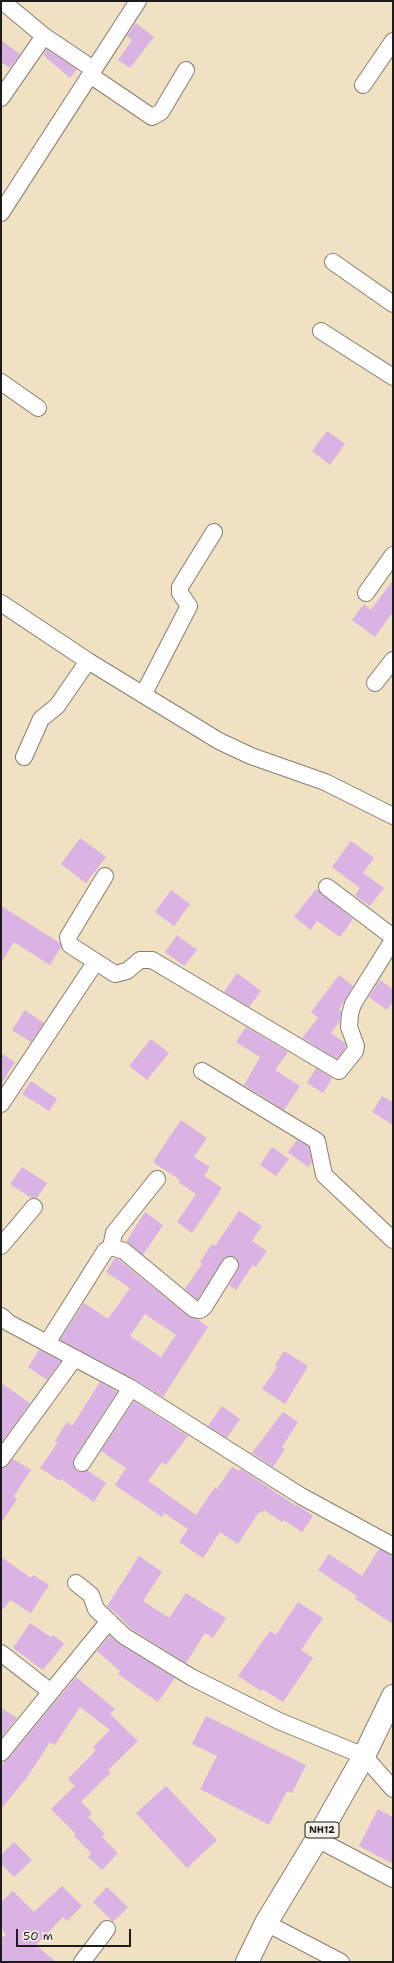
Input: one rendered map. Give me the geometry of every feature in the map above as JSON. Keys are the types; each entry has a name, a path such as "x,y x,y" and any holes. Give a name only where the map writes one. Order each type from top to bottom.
{"highway":[{"name":"NH12","path":"247,1962 266,1923 317,1839 364,1756 393,1696"}],"street":[{"path":"1,213 138,1"},
{"path":"3,2 44,36 152,117 161,112 186,70"},
{"path":"1,98 44,36"},
{"path":"363,85 393,41"},
{"path":"333,262 393,304"},
{"path":"322,331 393,377"},
{"path":"1,382 38,408"},
{"path":"143,695 187,611 188,603 180,593 180,587 214,532"},
{"path":"366,593 393,555"},
{"path":"1,603 88,661 232,748 325,782 393,816"},
{"path":"375,683 393,660"},
{"path":"24,757 41,719 57,706 88,661"},
{"path":"105,876 68,937 68,942 70,945 109,972 121,974 140,960 152,960 339,1071 355,1050 356,1046 349,1027 350,1014 353,1004 393,938 327,887"},
{"path":"1,1104 95,963"},
{"path":"202,1071 317,1141 324,1175 393,1240"},
{"path":"47,1343 105,1251 111,1247 114,1233 157,1179"},
{"path":"1,1246 34,1207"},
{"path":"111,1247 124,1251 194,1309 200,1310 204,1307 230,1265"},
{"path":"4,1324 47,1343 131,1388 301,1496 393,1546"},
{"path":"1,1459 74,1358"},
{"path":"82,1463 131,1388"},
{"path":"76,1583 91,1595 96,1609 124,1636 191,1677 279,1721 364,1756 393,1789"},
{"path":"1,1753 109,1621"},
{"path":"1,1653 51,1692"},
{"path":"317,1839 393,1879"},
{"path":"266,1923 341,1962"},
{"path":"82,1962 107,1929"}],"building":[{"path":"136,23 154,37 130,68 118,60 132,40 127,36"},
{"path":"1,40 20,54 10,68 1,62"},
{"path":"47,49 77,69 70,78 43,55"},
{"path":"327,431 345,444 330,465 312,451"},
{"path":"393,580 393,612 375,637 352,620 364,604 371,610"},
{"path":"80,838 106,857 86,883 61,864"},
{"path":"351,841 374,858 363,873 384,888 370,906 355,896 360,888 332,867"},
{"path":"316,889 353,919 340,937 317,921 311,930 294,917"},
{"path":"171,890 190,904 174,926 155,912"},
{"path":"1,906 60,943 61,947 50,965 14,942 1,963"},
{"path":"177,935 197,950 184,966 165,952"},
{"path":"237,973 261,991 249,1007 224,992"},
{"path":"339,975 353,986 339,1010 341,1011 340,1021 331,1033 345,1043 346,1047 337,1059 302,1038 318,1018 311,1012"},
{"path":"380,980 393,989 393,1001 387,1010 369,997"},
{"path":"25,1010 44,1023 31,1042 12,1030"},
{"path":"246,1027 288,1052 275,1070 300,1086 284,1110 244,1085 260,1057 236,1042"},
{"path":"151,1039 169,1053 147,1080 129,1066"},
{"path":"1,1053 15,1062 1,1084"},
{"path":"316,1068 332,1078 323,1093 307,1083"},
{"path":"31,1081 57,1099 49,1111 22,1094"},
{"path":"382,1096 393,1102 393,1125 372,1112"},
{"path":"181,1120 207,1138 194,1157 210,1167 204,1176 222,1188 192,1233 177,1222 196,1194 178,1182 180,1180 153,1162"},
{"path":"297,1140 309,1147 312,1162 308,1167 288,1152"},
{"path":"272,1147 289,1159 276,1176 260,1165"},
{"path":"22,1167 47,1183 37,1198 31,1198 10,1184"},
{"path":"239,1211 262,1226 252,1241 267,1251 256,1267 253,1265 236,1290 229,1285 238,1270 239,1261 235,1257 225,1257 197,1300 185,1289 202,1264 200,1262 212,1244 215,1246"},
{"path":"145,1212 163,1225 143,1255 126,1242"},
{"path":"115,1258 119,1260 188,1316 197,1319 208,1327 163,1397 136,1380 60,1340 84,1303 108,1319 130,1288 106,1272","holes":["145,1314 176,1335 161,1357 130,1336"]},
{"path":"39,1350 61,1361 47,1380 28,1367"},
{"path":"284,1351 308,1366 285,1404 262,1389 277,1367 275,1365"},
{"path":"100,1382 117,1392 74,1458 73,1463 77,1471 82,1472 87,1470 106,1483 94,1502 61,1479 60,1481 40,1468 58,1442 55,1441 67,1422 72,1426"},
{"path":"1,1383 30,1403 1,1443"},
{"path":"134,1401 188,1436 166,1465 162,1462 148,1481 196,1515 215,1487 217,1489 232,1467 239,1471 241,1469 313,1516 302,1532 284,1520 282,1522 264,1510 261,1513 259,1512 238,1544 220,1532 203,1558 179,1542 188,1529 164,1513 162,1517 115,1485 126,1468 101,1451"},
{"path":"222,1406 240,1419 227,1438 208,1426"},
{"path":"283,1412 298,1422 282,1447 285,1449 273,1467 252,1453"},
{"path":"13,1459 31,1470 14,1496 17,1499 1,1523 1,1468 5,1467"},
{"path":"379,1549 393,1555 393,1624 355,1599 357,1596 318,1570 329,1554 362,1576"},
{"path":"139,1556 162,1572 143,1601 169,1618 186,1593 226,1618 213,1638 205,1633 186,1663 130,1628 107,1606"},
{"path":"1,1557 31,1578 33,1575 49,1585 31,1613 10,1600 1,1612"},
{"path":"298,1602 323,1618 301,1650 313,1658 283,1702 262,1689 261,1691 238,1676 270,1631 276,1635"},
{"path":"30,1623 51,1637 53,1635 64,1644 43,1670 13,1648"},
{"path":"110,1635 119,1644 175,1678 158,1702 118,1674 120,1671 97,1651"},
{"path":"76,1677 115,1709 110,1714 138,1741 108,1770 111,1772 81,1802 92,1813 88,1817 105,1834 102,1837 118,1853 102,1870 88,1857 91,1853 74,1836 76,1834 51,1809 75,1786 68,1779 96,1750 93,1747 110,1730 80,1707 55,1745 50,1742 28,1776 1,1809 1,1765 8,1759"},
{"path":"1,1708 17,1718 1,1738"},
{"path":"206,1716 306,1765 292,1793 287,1791 269,1825 200,1789 217,1756 192,1744"},
{"path":"166,1786 217,1840 187,1868 136,1813"},
{"path":"378,1809 393,1817 393,1864 359,1846"},
{"path":"14,1842 32,1860 14,1877 1,1864 1,1855"},
{"path":"62,1886 82,1906 67,1921 63,1917 36,1945 56,1962 1,1962 1,1939 6,1934 1,1929 1,1902 13,1891 34,1912"},
{"path":"107,1887 128,1907 113,1922 93,1902"}]}
